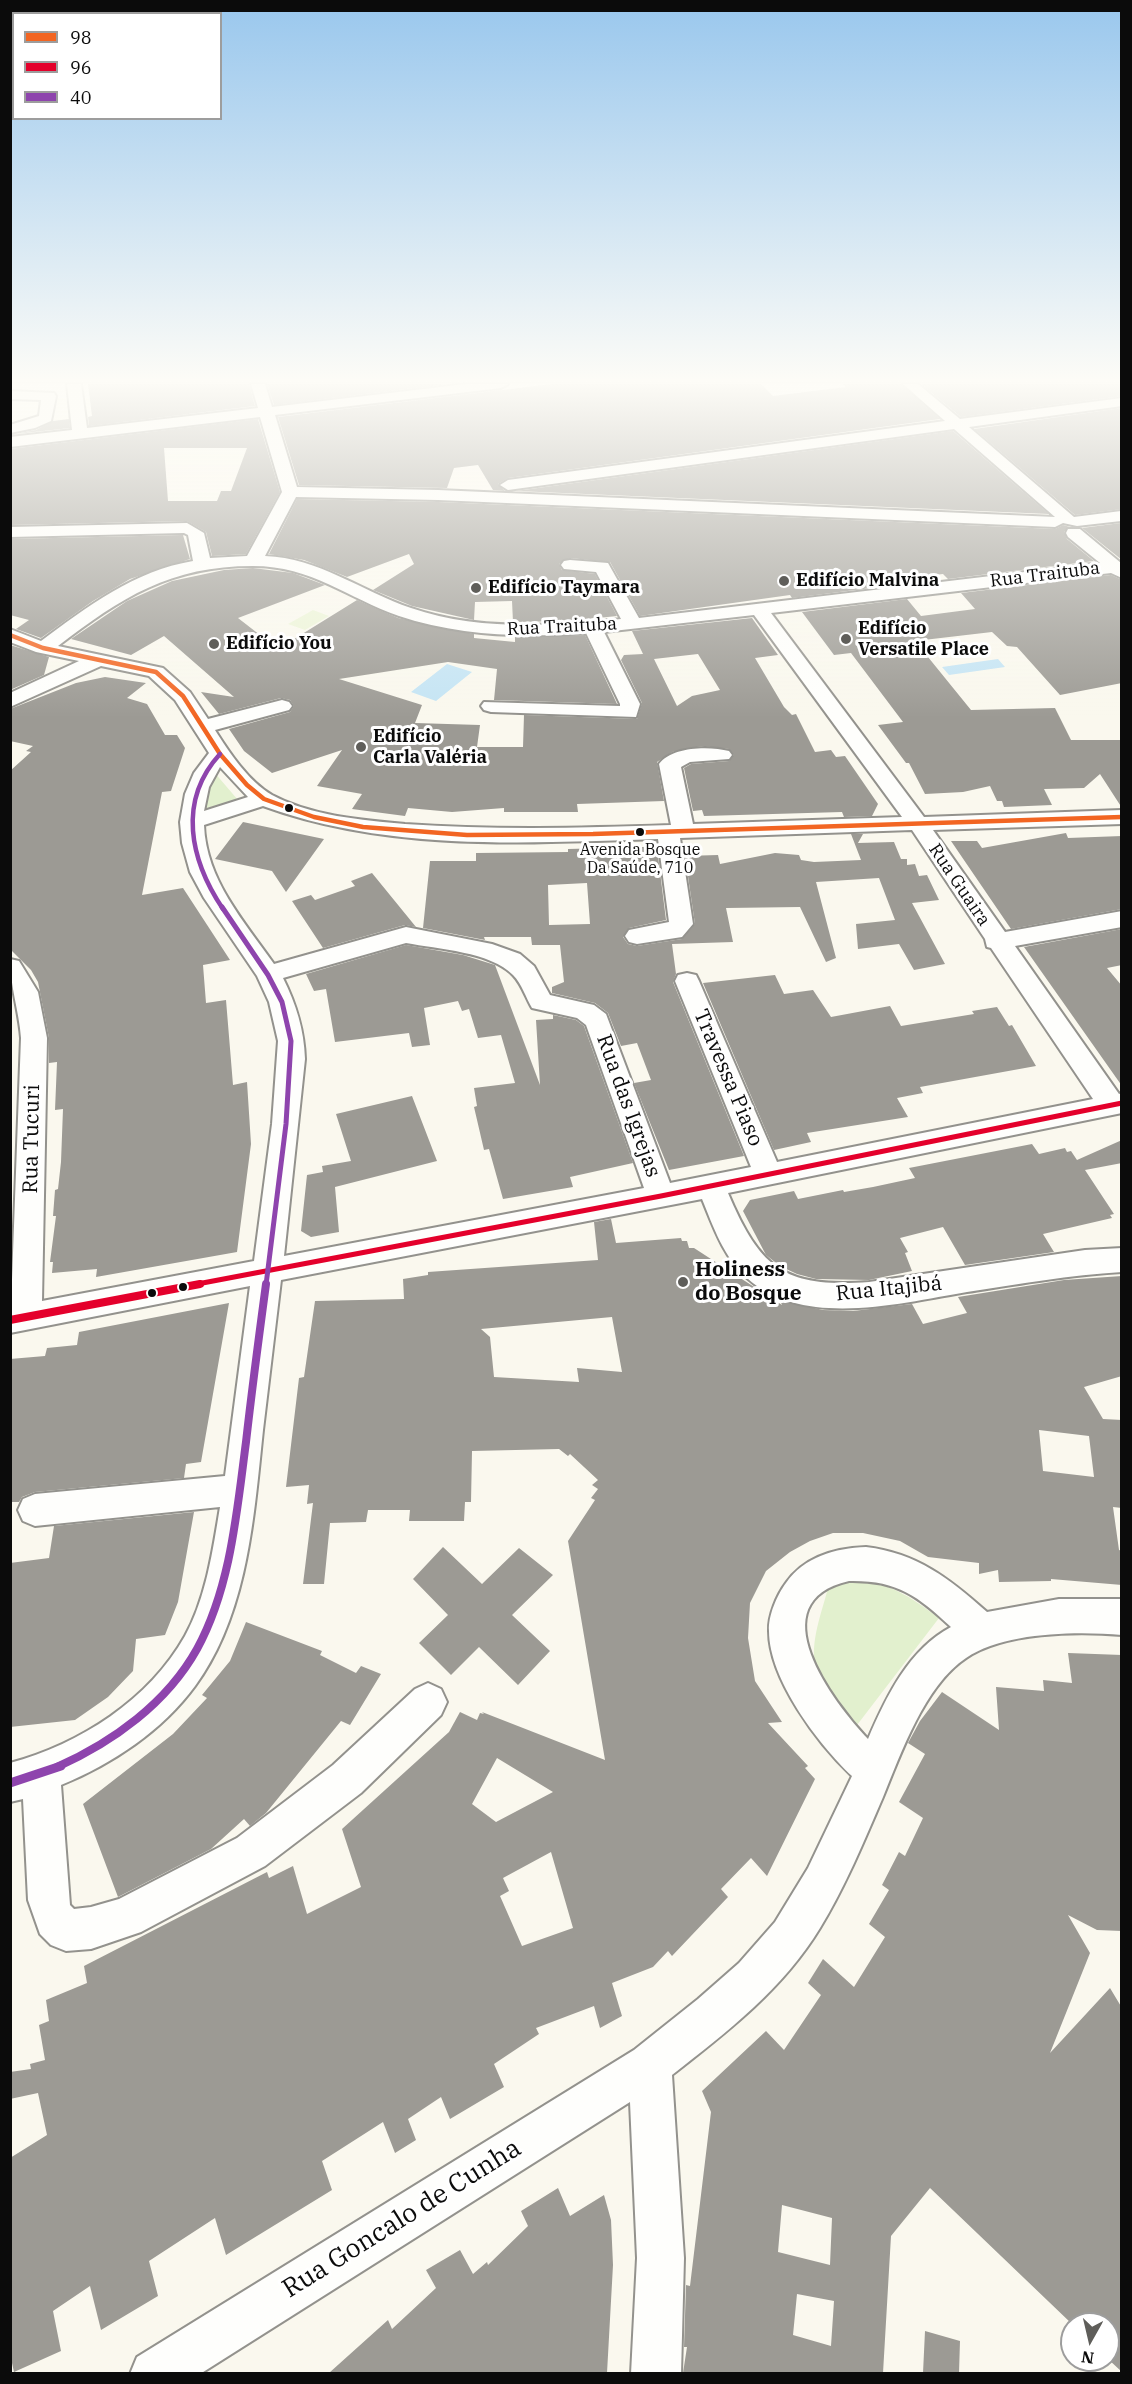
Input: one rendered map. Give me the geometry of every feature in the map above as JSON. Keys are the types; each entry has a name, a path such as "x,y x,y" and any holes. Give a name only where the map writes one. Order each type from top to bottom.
{"street":[{"path":"253,561 289,495"},
{"path":"444,495 1122,527"},
{"path":"1040,495 1118,570"},
{"path":"1072,524 1121,516"},
{"path":"1121,516 1117,521 1122,527"},
{"path":"10,532 187,528 196,533 202,562"},
{"name":"Rua Traituba","path":"43,648 130,586 157,573 202,562 253,561 304,567 391,608 451,624 517,631 633,624 1118,570"},
{"path":"570,565 591,565 604,569 633,624"},
{"name":"Rua Guaira","path":"759,610 919,825 996,941 1117,1104"},
{"path":"491,706 628,713 630,704 593,628"},
{"path":"10,635 43,648 141,667 165,677 183,696 220,754 246,785 264,799 314,817 363,827 428,833 501,835 1122,818"},
{"path":"10,701 98,660"},
{"path":"202,727 282,706"},
{"path":"220,754 200,779 195,793 191,822 192,846 209,888 269,974 281,998 291,1034 286,1128 240,1490 217,1598 207,1630 182,1673 143,1713 98,1746 26,1779 48,1900 55,1919 66,1930 91,1928 126,1917 251,1852 347,1779 428,1702"},
{"path":"637,936 667,933 676,930 681,924 670,764 686,756 722,754"},
{"path":"191,822 264,799"},
{"path":"996,941 1122,919"},
{"name":"Rua das Igrejas","path":"269,974 403,935 492,952 511,960 525,972 541,1002 585,1011 597,1020 661,1196"},
{"name":"Rua Tucuri","path":"10,967 26,991 32,1014 34,1038 18,1318"},
{"name":"Travessa Piaso","path":"687,981 768,1174"},
{"path":"18,1318 661,1196 1117,1104"},
{"name":"Rua Itajibá","path":"711,1186 739,1247 753,1266 788,1287 817,1295 842,1297 869,1295 1085,1262 1122,1260"},
{"path":"35,1510 240,1490"},
{"path":"874,1771 852,1751 820,1710 809,1694 792,1656 786,1631 791,1608 803,1585 826,1569 858,1564 886,1567 916,1577 983,1632"},
{"name":"Rua Goncalo de Cunha","path":"154,2373 649,2065 718,2011 761,1971 804,1916 834,1861 898,1712 920,1678 952,1645 983,1632 1040,1619 1122,1617"},
{"path":"649,2065 660,2219 662,2317 656,2373"}],"green space":[{"path":"313,610 329,616 305,630 288,624"},
{"path":"214,772 238,800 195,811"},
{"path":"854,1580 879,1584 899,1592 939,1618 854,1729 819,1676 814,1659 814,1649 828,1588"}],"water":[{"path":"998,659 1005,667 949,675 942,667"},
{"path":"447,664 472,672 436,701 411,692"}],"building":[{"path":"10,495 168,495 168,501 217,501 219,495 278,495 246,554 212,556 206,532 187,521 10,525"},
{"path":"615,495 1027,495 1049,514"},
{"path":"1052,495 1122,495 1122,509 1075,515"},
{"path":"297,499 438,502 1055,529 1063,525 1070,527 1064,532 1067,539 1094,561 948,579 943,574 890,580 895,585 792,598 790,595 640,616 610,562 570,558 559,564 562,570 595,574 617,616 569,621 513,622 512,601 475,602 474,620 412,606 373,590 414,564 409,554 347,577 304,560 269,554"},
{"path":"1121,523 1122,560 1082,528"},
{"path":"183,535 190,559 130,579 93,601 41,638 16,629 29,620 10,615 10,539"},
{"path":"253,568 293,573 325,585 238,618 278,649 357,600 398,618 474,634 474,638 515,642 515,637 585,635 617,704 494,700 497,669 448,662 339,679 422,705 415,723 480,725 477,747 523,747 524,715 637,719 642,703 621,660 624,655 643,654 632,631 752,618 778,655 755,658 784,707 792,715 796,714 815,752 831,750 836,757 845,756 878,804 872,816 844,817 842,812 704,816 702,810 693,811 684,768 691,764 729,761 734,755 729,749 702,746 672,752 657,762 664,801 577,804 578,812 504,812 504,808 452,812 408,808 405,816 352,809 362,794 317,786 342,750 272,773 244,751 229,729 290,712 294,706 290,700 281,698 219,714 201,692 234,697 164,636 131,655 71,639 127,601 172,581 224,570","holes":["698,654 720,690 692,696 677,706 654,659"]},
{"path":"1111,575 1122,580 1122,683 1060,695 1017,647 1007,646 992,632 915,641 971,710 1055,708 1071,740 1122,740 1122,808 1100,774 1084,788 1044,789 1052,805 1004,807 1002,801 997,801 990,786 963,792 925,794 909,763 906,763 878,725 903,722 851,653 834,655 802,612 907,599 921,616 975,609 961,593"},
{"path":"10,645 49,657 44,675 10,690"},
{"path":"105,677 146,683 127,698 147,704 165,735 177,735 185,748 171,791 162,792 142,895 183,888 230,960 203,965 206,1003 226,1000 233,1085 247,1082 251,1144 237,1252 96,1277 97,1269 52,1273 53,1262 50,1262 56,1216 53,1216 55,1190 58,1189 61,1162 63,1109 55,1110 57,1062 49,1063 49,1038 38,982 31,970 10,949 10,771 31,752 26,751 33,746 10,741 10,709 76,683"},
{"path":"243,822 324,839 286,892 272,871 215,859"},
{"path":"1066,833 1068,838 1122,836 1122,909 1011,929 951,841 977,841 982,848"},
{"path":"851,834 863,834 858,843 894,842 901,859 907,859 907,865 915,864 919,876 927,875 939,900 912,903 945,964 914,970 899,944 858,949 856,924 895,920 879,878 816,882 836,958 826,962 800,907 726,908 733,942 672,944 676,974 673,982 744,1156 669,1170 634,1083 651,1080 637,1043 621,1046 608,1013 595,1003 552,993 552,987 564,982 560,945 532,945 531,937 484,937 485,940 423,928 430,861 476,861 476,853 568,852 568,849 645,847 646,855 658,856 666,920 629,928 623,937 628,944 637,946 682,939 695,924 685,856 718,855 720,864 775,853 799,855 801,860 814,862 861,860","holes":["587,883 590,924 549,925 548,885"]},
{"path":"372,873 416,927 405,925 323,948 292,901 311,895 315,900 355,886 351,881"},
{"path":"1122,929 1122,965 1107,968 1122,986 1122,1086 1024,947"},
{"path":"406,945 463,955 495,965 540,1085 536,1020 553,1019 553,1015 576,1020 584,1026 633,1163 570,1177 573,1187 503,1199 489,1149 484,1150 474,1107 477,1106 474,1088 515,1083 501,1035 478,1038 469,1009 462,1011 458,1001 424,1008 430,1045 412,1047 409,1033 335,1042 326,989 314,991 306,974"},
{"path":"775,975 784,994 813,990 831,1017 890,1006 901,1026 974,1014 972,1011 997,1007 1009,1026 1012,1025 1036,1066 920,1087 923,1093 897,1098 908,1117 807,1133 811,1142 774,1150 703,983"},
{"path":"412,1096 437,1161 335,1187 339,1232 311,1237 301,1231 307,1175 323,1172 322,1166 351,1161 336,1114"},
{"path":"1122,1140 1122,1163 1085,1170 1114,1214 1110,1215 1112,1218 1043,1234 1054,1252 965,1265 943,1227 900,1238 908,1252 905,1253 912,1271 869,1280 816,1279 780,1266 766,1255 743,1211 750,1200 794,1191 798,1199 873,1187 915,1178 909,1168 1032,1144 1039,1154 1065,1148 1067,1152 1071,1151 1077,1160"},
{"path":"611,1219 616,1243 681,1238 682,1241 687,1241 689,1248 694,1248 782,1305 780,1300 823,1310 853,1311 912,1304 923,1324 967,1313 958,1297 1064,1280 1122,1276 1122,1376 1084,1387 1103,1419 1122,1420 1122,1508 1113,1507 1119,1550 1122,1551 1122,1585 1051,1579 1051,1581 999,1582 998,1570 979,1574 979,1563 928,1557 900,1541 863,1533 833,1533 810,1541 790,1552 766,1571 750,1603 748,1638 755,1681 782,1722 768,1723 808,1766 805,1768 815,1779 767,1876 751,1858 721,1889 728,1897 672,1956 668,1951 653,1967 612,1983 622,2016 600,2028 594,2006 536,2028 539,2034 494,2064 504,2087 450,2119 441,2097 408,2119 416,2140 395,2153 383,2122 322,2161 332,2190 226,2255 215,2218 149,2261 158,2296 101,2330 90,2286 53,2311 61,2351 14,2372 10,2354 10,2158 47,2135 38,2093 10,2099 10,2072 31,2069 30,2064 45,2060 39,2025 49,2021 46,2000 87,1983 84,1966 267,1872 269,1878 293,1866 307,1914 361,1887 342,1829 449,1732 460,1712 477,1720 480,1713 484,1714 482,1712 605,1760 568,1541 595,1500 591,1498 598,1489 592,1485 598,1480 570,1454 568,1456 559,1449 472,1451 471,1502 465,1502 464,1521 409,1521 410,1510 368,1510 366,1522 330,1523 324,1584 303,1584 313,1503 307,1504 309,1485 286,1487 299,1378 304,1377 315,1301 404,1299 403,1279 428,1275 428,1272 598,1260 594,1222","holes":["612,1317 622,1372 577,1368 579,1382 494,1377 490,1337 481,1329","1039,1430 1089,1436 1094,1477 1043,1471","497,1758 553,1792 496,1822 472,1804","551,1852 573,1928 522,1946 500,1896 509,1891 503,1878"]},
{"path":"229,1303 201,1462 186,1464 184,1478 35,1492 22,1497 19,1502 10,1502 10,1359 45,1356 47,1348 77,1345 79,1332"},
{"path":"194,1512 178,1602 165,1635 136,1639 133,1671 108,1697 75,1720 10,1727 10,1563 49,1558 54,1526"},
{"path":"443,1547 482,1584 519,1548 553,1575 512,1615 550,1651 518,1685 479,1647 451,1675 419,1643 448,1615 413,1579"},
{"path":"246,1622 322,1651 320,1655 356,1673 361,1666 381,1674 350,1725 341,1721 266,1813 250,1826 244,1819 211,1849 118,1897 83,1804 173,1734 207,1698 202,1695 230,1661"},
{"path":"1068,1653 1122,1655 1122,1931 1097,1930 1068,1915 1090,1953 1050,2053 1110,1988 1122,2008 1122,2372 1120,2370 1120,2312 1060,2313 930,2188 891,2236 883,2373 683,2373 687,2347 684,2347 686,2285 690,2286 711,2112 702,2091 766,2031 784,2050 821,1995 808,1983 823,1959 854,1987 885,1937 869,1924 889,1890 882,1885 899,1852 905,1856 923,1818 899,1802 925,1754 908,1743 920,1721 942,1692 999,1730 996,1687 1044,1691 1043,1680 1072,1683","holes":["782,2205 832,2218 830,2265 778,2252","797,2294 834,2301 831,2346 793,2335"]},
{"path":"558,2188 570,2216 604,2195 611,2220 613,2265 607,2373 329,2373 388,2320 392,2329 436,2288 426,2270 460,2250 473,2274 487,2262 488,2265 528,2226 521,2211"},
{"path":"925,2331 960,2341 959,2373 923,2373"}],"transit line":[{"name":"98","path":"10,635 43,648 156,672 183,696 220,754 247,785 264,799 314,817 363,827 467,835 593,834 1122,817"},
{"name":"40","path":"10,1783 59,1767 82,1756 127,1727 166,1692 198,1649 210,1621 220,1590 235,1524 279,1185 292,1050 282,1002 268,975 216,898 202,872 194,843 193,811 198,787 205,773 220,754"},
{"name":"96","path":"10,1320 661,1196 1122,1103"}],"place":[{"name":"Edifício Malvina","path":"784,581"},
{"name":"Edifício Taymara","path":"476,588"},
{"name":"Edifício Versatile Place","path":"846,639"},
{"name":"Edifício You","path":"214,644"},
{"name":"Edifício Carla Valéria","path":"361,747"},
{"name":"Avenida Bosque Da Saúde, 710","path":"640,832"},
{"name":"Holiness do Bosque","path":"683,1282"}]}
